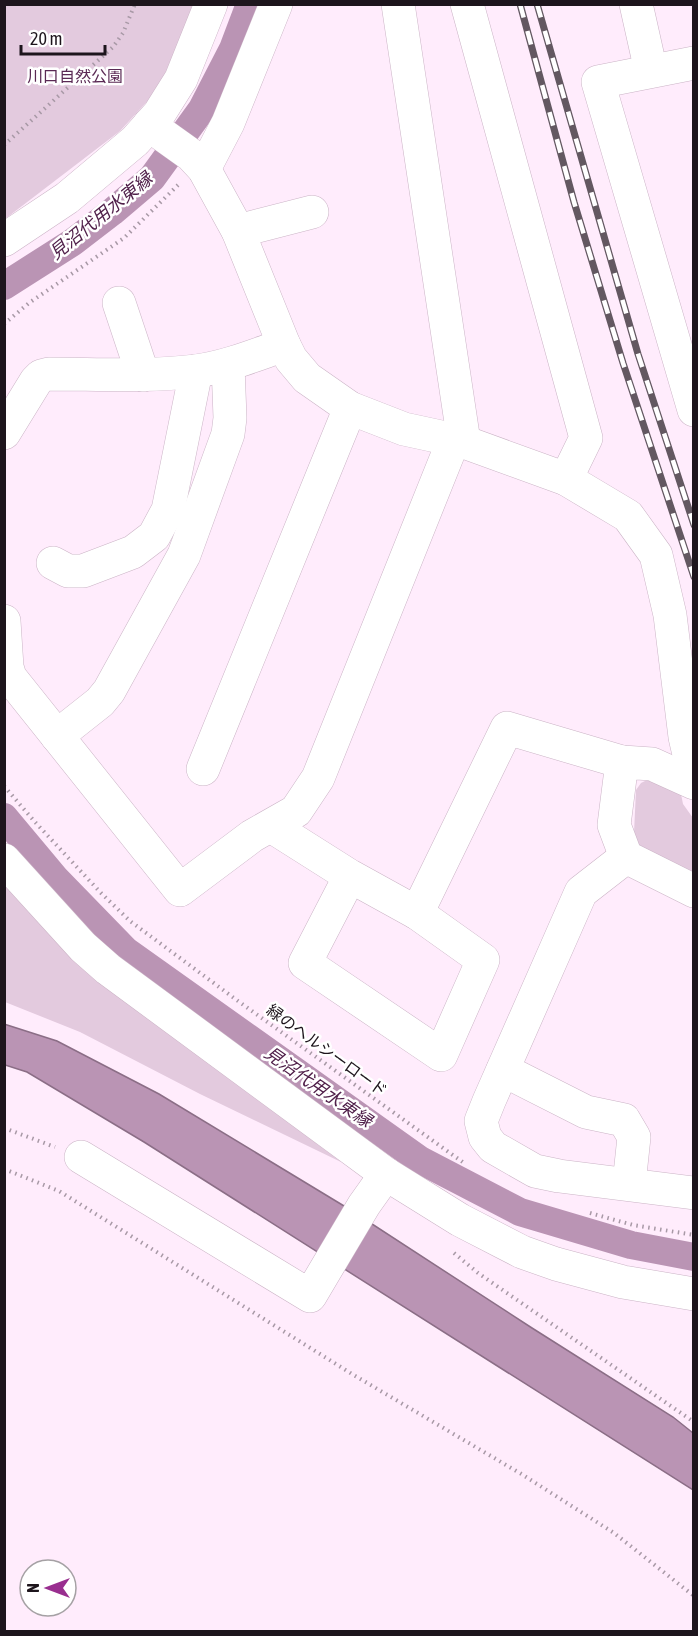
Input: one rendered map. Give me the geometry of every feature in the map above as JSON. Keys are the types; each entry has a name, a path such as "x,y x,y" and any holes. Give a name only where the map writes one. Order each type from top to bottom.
{"street":[{"path":"157,130 159,114 181,79 211,4"},
{"path":"197,162 228,123 276,4"},
{"path":"4,621 7,667 10,677 180,890 252,836 296,811 318,778 459,441 398,4"},
{"path":"467,4 586,438 566,479"},
{"path":"636,4 651,71"},
{"path":"693,63 598,82 693,409"},
{"path":"157,130 197,162 238,231 291,359 307,378 350,408 404,429 459,441 566,479 628,516 656,555 670,615 685,737 693,777"},
{"path":"4,240 67,198 135,141 157,130"},
{"path":"238,231 312,212"},
{"path":"119,303 143,375"},
{"path":"4,433 41,376 49,374 143,375 196,371 228,364 284,345"},
{"path":"57,736 100,702 109,692 184,555 228,434 230,418 228,364"},
{"path":"53,563 68,571 83,571 133,552 154,536 168,510 196,371"},
{"path":"203,769 350,408"},
{"path":"417,913 507,728 622,762 652,764 693,783"},
{"path":"622,762 614,825 626,857 693,891"},
{"path":"271,826 350,876 417,913 483,960 441,1055 305,963 350,876"},
{"path":"626,857 581,892 481,1121 485,1137 493,1147 535,1171 693,1193"},
{"path":"4,860 83,947 108,969 386,1174 460,1220 522,1252 556,1264 623,1282 693,1294"},
{"path":"502,1070 586,1112 624,1120 634,1137 629,1185"},
{"path":"81,1157 310,1296 364,1205 386,1174"}],"path":[{"path":"4,145 113,47 123,33 135,4"},
{"path":"4,324 29,303 124,238 187,176 197,162"},
{"name":"緑のヘルシーロード","path":"4,786 101,893 130,921 465,1163"},
{"path":"4,1128 81,1157"},
{"path":"4,1170 59,1191 352,1374 523,1475 614,1533 693,1596"},
{"path":"588,1212 633,1225 693,1235"},
{"path":"452,1252 478,1273 693,1422"}],"green space":[{"name":"川口自然公園","path":"4,5 197,5 165,82 120,131 5,219"},
{"path":"649,779 681,794 683,804 693,818 693,876 639,845 634,833 636,790 641,783"},
{"path":"4,879 210,1063 341,1162 200,1094 80,1032 5,1002"}],"shaded area":[{"path":"4,1024 57,1041 159,1094 349,1209 673,1417 693,1433 693,1490 144,1142 27,1072 5,1065"}],"waterway":[{"name":"見沼代用水東縁","path":"4,286 73,242 152,178 202,109 233,49 250,4"},
{"name":"見沼代用水東縁","path":"4,817 55,878 126,951 420,1160 520,1212 631,1245 694,1257"}],"railway":[{"path":"520,4 574,202 623,363 694,577"},
{"path":"537,4 638,354 694,525"}]}
